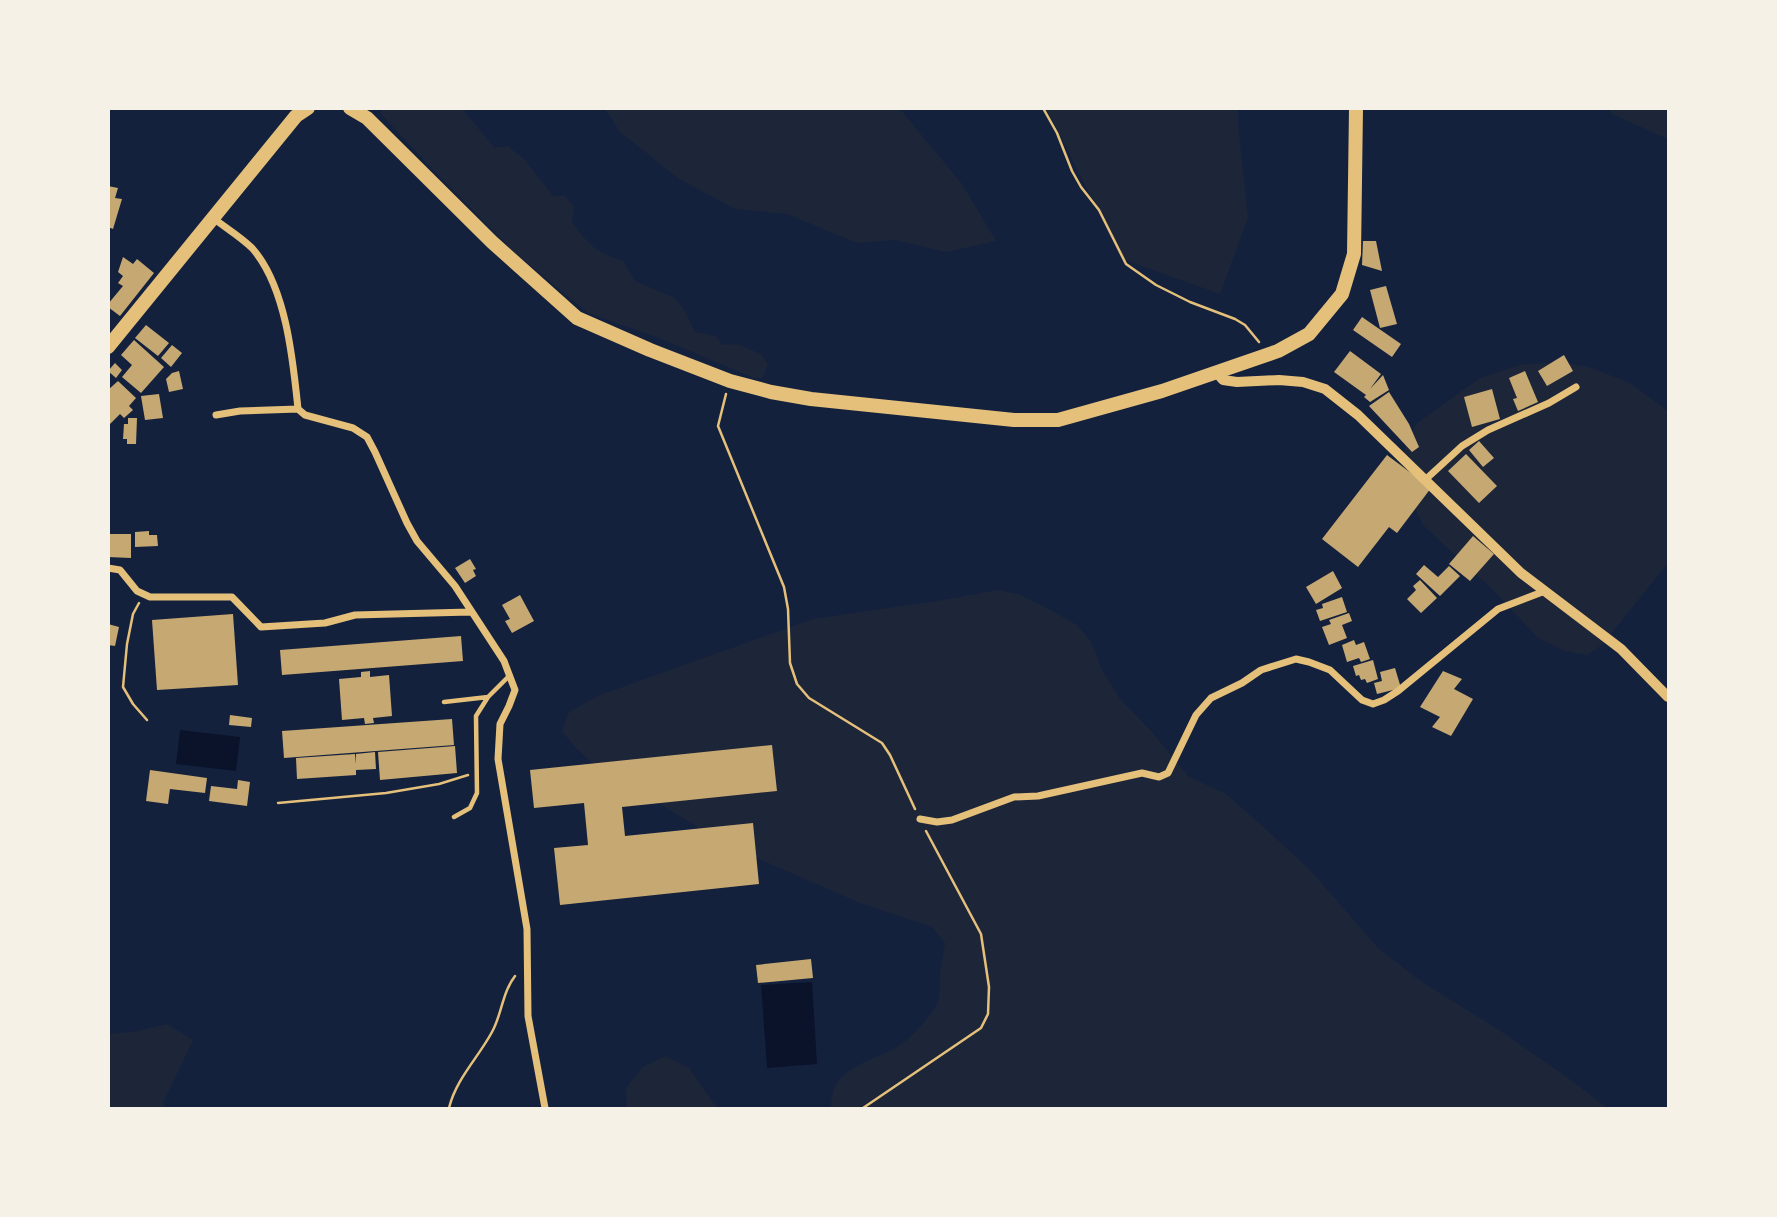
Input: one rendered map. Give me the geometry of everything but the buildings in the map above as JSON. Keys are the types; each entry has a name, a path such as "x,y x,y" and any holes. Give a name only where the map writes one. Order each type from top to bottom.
{"highway":[{"path":"108,347 296,116 308,108"},
{"path":"350,108 367,118 492,242 577,318 730,381 771,392 811,399 1014,420 1058,420 1162,391 1278,351 1309,334 1342,294 1354,254 1356,108"}],"street":[{"path":"213,217 251,248 266,269 283,312 298,409 305,415 354,428 367,437 417,541 455,586 504,661 514,690 500,724 498,759 527,929 528,1016 545,1108"},
{"path":"1216,372 1223,380 1303,382 1325,389 1358,415 1521,573 1621,649 1668,697"},
{"path":"1425,480 1462,446 1488,430 1549,403 1576,387"},
{"path":"216,415 240,411 298,409"},
{"path":"108,568 120,570 137,591 150,597 232,597 261,627 325,623 355,615 470,612"},
{"path":"919,819 937,822 952,820 1014,797 1038,796 1142,773 1160,777 1168,773 1196,715 1210,698 1242,683 1261,670 1296,659 1330,670 1362,700 1373,704 1398,691 1498,609 1545,592"}],"lane":[{"path":"454,817 470,808 477,793 475,716 488,697 509,676"},
{"path":"444,702 488,697"}],"path":[{"path":"1043,108 1072,171 1099,210 1126,264 1156,285 1190,302 1235,319 1245,326 1268,354"},
{"path":"730,381 718,426 784,587 788,609 790,663 797,684 809,698 882,743 890,754 919,819 981,934 989,987 988,1014 981,1028 863,1108"},
{"path":"144,594 133,614 123,687 147,720"},
{"path":"278,803 439,785 478,771"},
{"path":"449,1108 452,1094 494,1030 508,985 528,960"}],"shaded area":[{"path":"382,109 465,109 465,113 495,148 508,146 525,160 553,196 565,196 574,206 572,222 593,247 623,261 635,281 675,298 695,332 716,336 722,345 737,344 761,354 768,365 762,378 754,378 659,338 588,313 515,253 381,114"},
{"path":"605,109 900,109 962,184 996,241 946,252 895,240 857,243 787,214 735,209 679,179 620,132"},
{"path":"1041,109 1238,109 1248,218 1220,294 1122,259 1054,123"},
{"path":"1608,109 1668,109 1668,139 1614,115"},
{"path":"1558,362 1589,367 1630,383 1668,411 1668,563 1602,645 1587,655 1565,651 1537,637 1496,593 1424,526 1404,489 1399,462 1416,424 1480,378 1520,365"},
{"path":"997,590 1018,594 1077,625 1091,642 1102,670 1120,699 1152,732 1188,776 1226,794 1268,831 1311,871 1378,948 1419,980 1499,1030 1607,1108 831,1108 832,1094 844,1075 897,1047 931,1014 939,999 945,943 932,927 860,903 748,854 701,829 604,774 562,731 569,712 600,695 813,619"},
{"path":"180,730 240,737 236,771 176,764"},
{"path":"812,982 817,1064 767,1068 761,985"},
{"path":"167,1024 193,1040 163,1103 165,1108 109,1108 109,1034"},
{"path":"665,1056 689,1068 717,1108 627,1108 626,1088 643,1067"}]}
